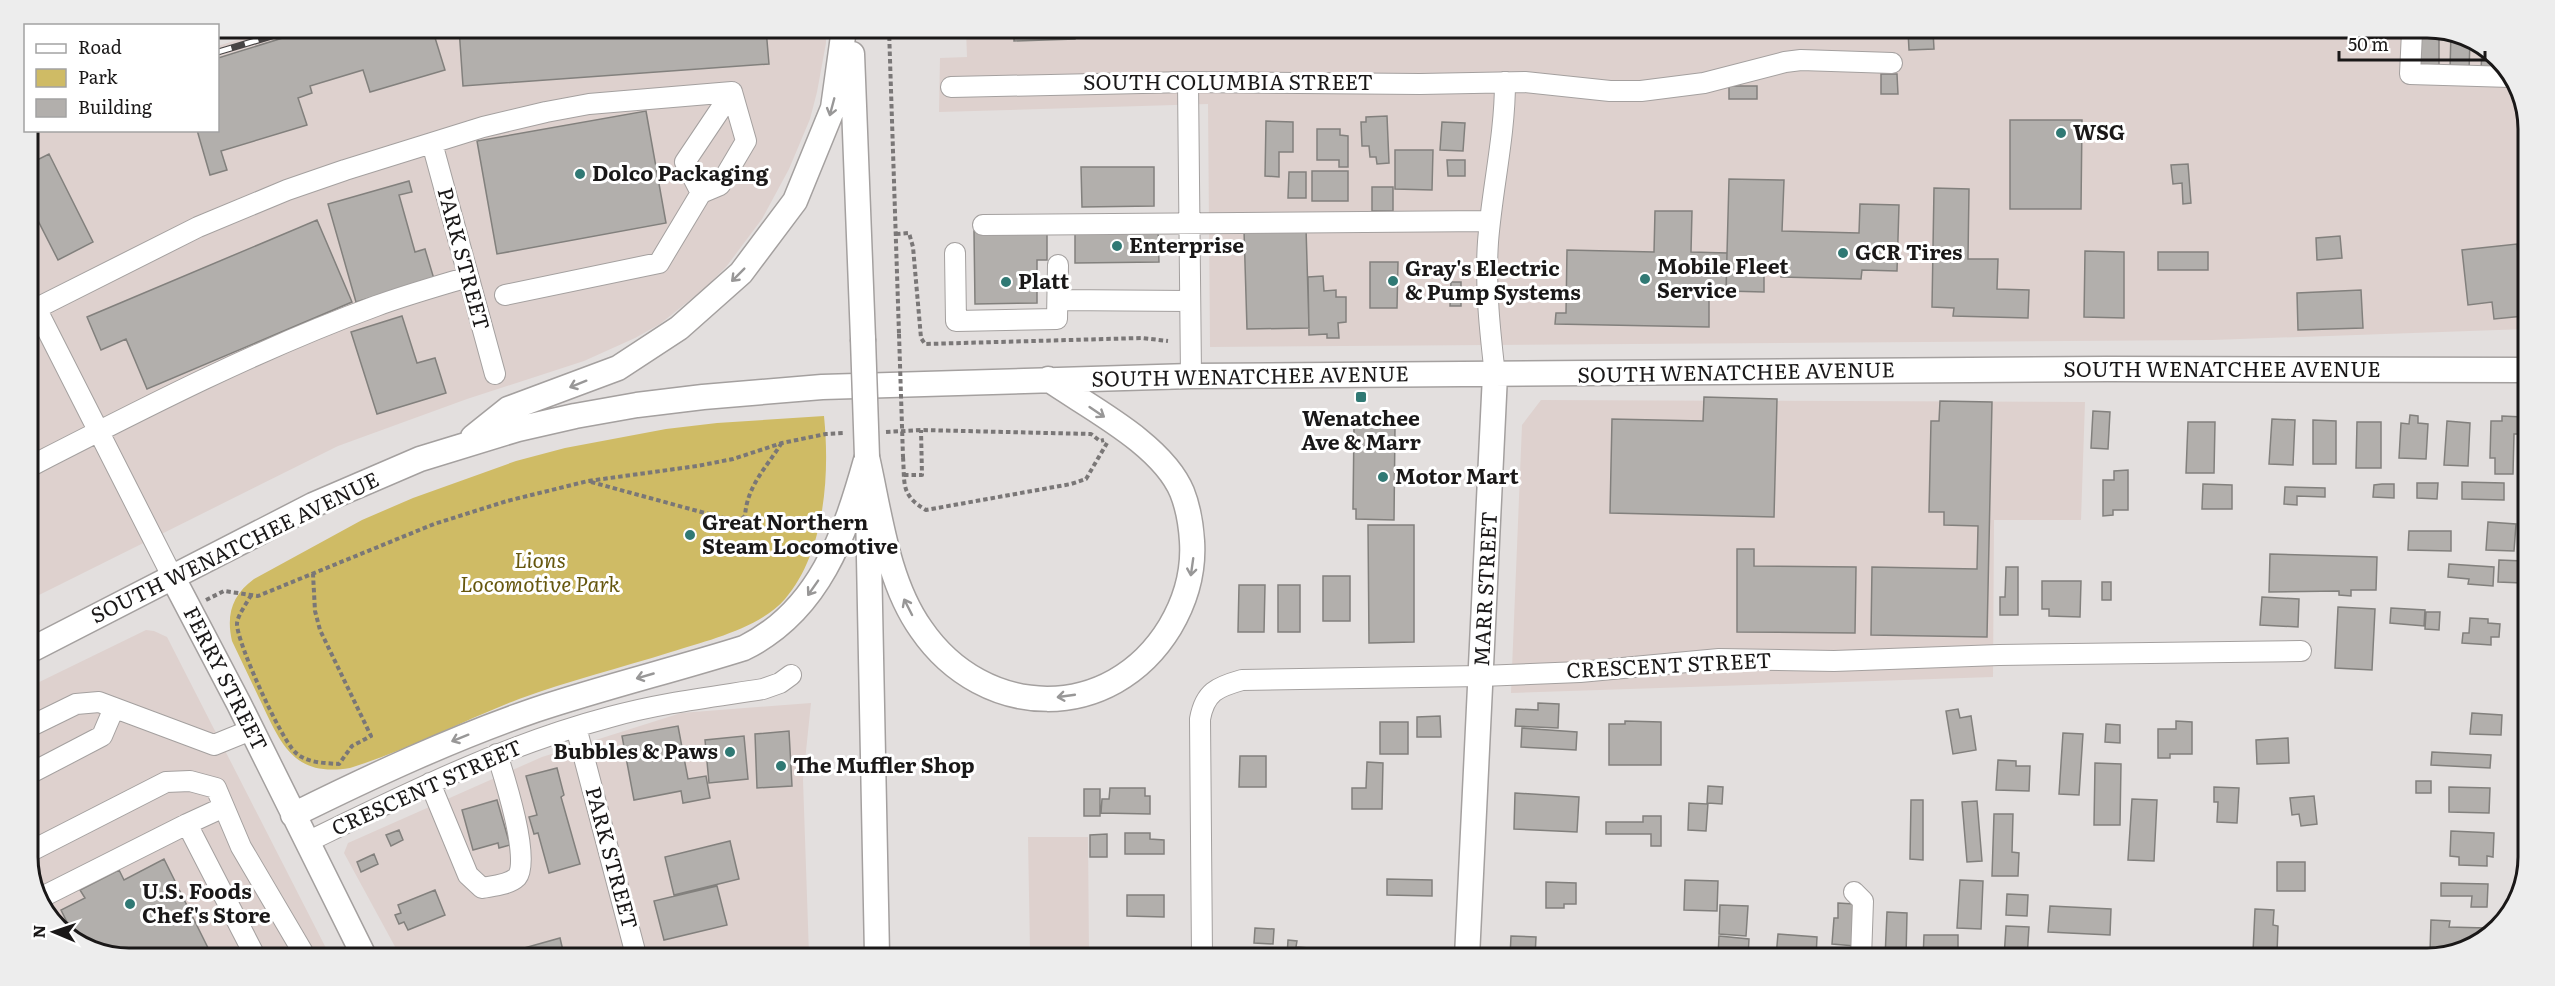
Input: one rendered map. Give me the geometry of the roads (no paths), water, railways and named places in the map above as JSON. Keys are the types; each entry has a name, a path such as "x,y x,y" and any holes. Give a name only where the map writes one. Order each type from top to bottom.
{"main road":[{"path":"465,444 508,409 618,368 679,328 741,273 795,201 833,108 843,38"},
{"path":"851,38 867,457 878,948"},
{"name":"SOUTH WENATCHEE AVENUE","path":"38,646 335,495 409,464 465,444 575,416 703,397 822,387 1191,376 2107,369 2517,370"},
{"name":"MARR STREET","path":"1467,948 1496,375"},
{"path":"867,457 886,540 906,603 922,631 935,645 959,670 984,685 1013,696 1051,698 1090,693 1127,676 1157,648 1162,640 1188,588 1193,560 1191,526 1182,492 1163,463 1142,444 1048,379"},
{"path":"293,815 427,751 480,730 590,692 744,648 764,638 787,620 822,574 852,508 867,457"},
{"name":"FERRY STREET","path":"173,578 252,730 360,948"},
{"name":"MARR STREET","path":"1454,948 1455,932 1468,918"}],"street":[{"path":"2412,38 2410,74 2501,77"},
{"name":"SOUTH COLUMBIA STREET","path":"951,87 1188,82 1420,84 1545,82 1610,91 1641,91 1704,83 1801,60 1892,63"},
{"path":"1188,82 1191,376"},
{"name":"MARR STREET","path":"1496,375 1488,269 1490,221 1504,116 1505,82"},
{"path":"38,307 167,242 236,211 345,170 432,143 494,124 589,104 732,92"},
{"path":"505,295 658,263 701,193 720,185 746,141 732,92"},
{"path":"701,193 685,162 732,92"},
{"name":"PARK STREET","path":"432,143 495,374"},
{"path":"983,225 1490,221"},
{"path":"955,253 956,321 1057,319 1058,264"},
{"path":"38,462 197,381 324,326 378,305 468,277"},
{"path":"1058,300 1190,301"},
{"name":"FERRY STREET","path":"38,321 100,431 173,578"},
{"name":"CRESCENT STREET","path":"1202,948 1200,734 1203,705 1210,694 1217,689 1242,680 1581,672 1719,659 1834,661 1999,655 2301,651"},
{"name":"CRESCENT STREET","path":"307,842 423,786 497,754 576,727 650,707 763,689 780,683 791,675"},
{"path":"38,723 76,704 99,702 214,745 252,730"},
{"path":"38,769 102,736 114,708"},
{"name":"PARK STREET","path":"576,727 634,948"},
{"path":"423,786 468,875 482,888 498,886 515,879 520,872 521,852 517,826 497,754"},
{"path":"38,847 166,782 190,781 216,788 241,847 300,948"},
{"path":"46,895 224,807"},
{"path":"187,824 251,948"},
{"path":"1854,892 1863,901 1861,948"}],"railway":[{"path":"219,52 265,38"}],"place":[{"name":"WSG","path":"2061,133"},
{"name":"Dolco Packaging","path":"580,174"},
{"name":"Enterprise","path":"1117,246"},
{"name":"GCR Tires","path":"1843,253"},
{"name":"Mobile Fleet Service","path":"1645,279"},
{"name":"Gray's Electric & Pump Systems","path":"1393,281"},
{"name":"Platt","path":"1006,282"},
{"name":"Wenatchee Ave & Marr","path":"1361,397"},
{"name":"Motor Mart","path":"1383,477"},
{"name":"Great Northern Steam Locomotive","path":"690,535"},
{"name":"Bubbles & Paws","path":"730,752"},
{"name":"The Muffler Shop","path":"781,766"},
{"name":"U.S. Foods Chef's Store","path":"130,904"}],"park label":[{"name":"Lions Locomotive Park","path":"540,573"}]}
